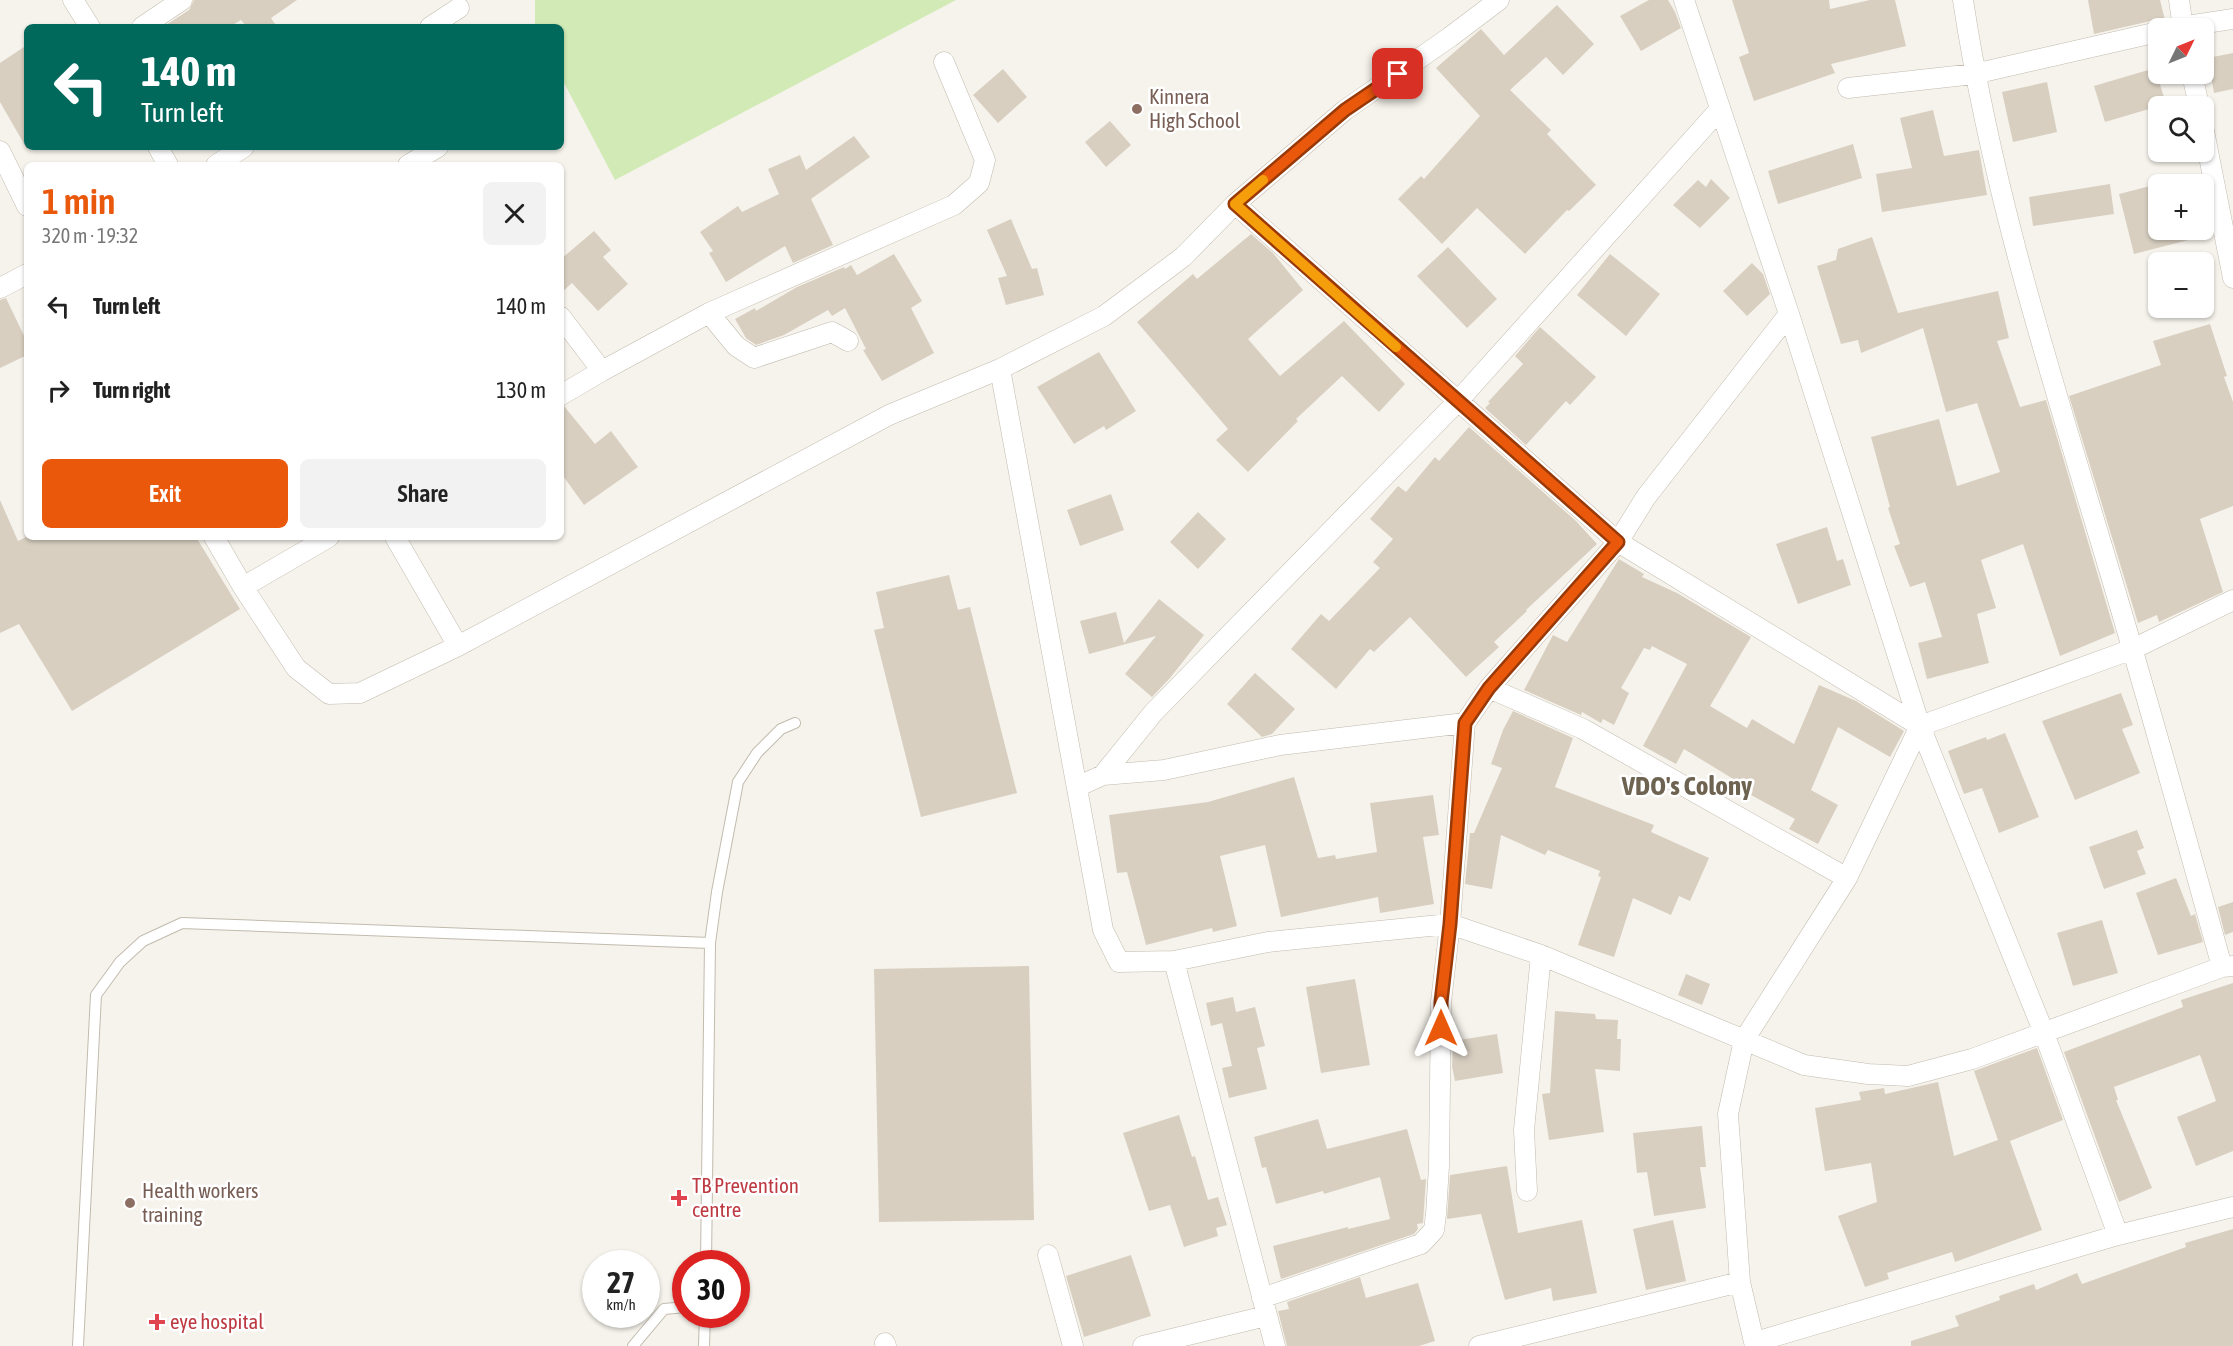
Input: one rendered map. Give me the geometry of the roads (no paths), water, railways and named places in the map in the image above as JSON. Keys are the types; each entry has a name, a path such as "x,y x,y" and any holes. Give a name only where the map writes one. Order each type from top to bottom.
{"street":[{"path":"73,0 88,24"},
{"path":"146,24 182,0"},
{"path":"216,540 296,668 329,694 360,693 458,646 889,415 1000,369 1104,315 1183,257 1235,204 1345,110 1450,37 1498,0"},
{"path":"1684,0 1789,314 1920,726 2044,1033 2118,1235"},
{"path":"1000,369 1103,930 1119,962 1174,961 1268,942 1450,924 1541,955 1804,1065 1868,1074 1908,1076 1972,1059 2227,967 2029,302 1974,74 1963,0"},
{"path":"2179,0 2180,18"},
{"path":"435,24 459,8"},
{"path":"2214,22 2233,19"},
{"path":"1848,88 1974,74 2148,34"},
{"path":"564,393 709,313 954,205 979,183 985,160 944,62"},
{"path":"1103,775 1153,713 1458,401 1720,109"},
{"path":"221,162 239,150"},
{"path":"0,151 24,200"},
{"path":"416,162 439,154"},
{"path":"2210,162 2233,278"},
{"path":"1235,204 1618,542 1920,726"},
{"path":"0,288 24,276"},
{"path":"709,313 736,346 754,358 832,332 848,341"},
{"path":"1143,1346 1264,1307 1421,1244 1434,1230 1439,1166 1441,1002 1450,924 1465,723 1489,688 1618,542 1646,497 1789,314"},
{"path":"564,321 602,371"},
{"path":"243,586 324,540"},
{"path":"397,540 458,646"},
{"path":"2233,600 2133,649 1920,726 1847,878 1744,1040 1728,1114 1740,1282 1755,1344 2118,1235 2233,1207"},
{"path":"1489,688 1582,729 1847,878"},
{"path":"1077,787 1103,775 1164,770 1280,745 1465,723"},
{"path":"1527,1191 1524,1130 1541,955"},
{"path":"1174,961 1275,1346"},
{"path":"1048,1255 1073,1346"},
{"path":"1479,1346 1740,1282"}],"lane":[{"path":"706,1250 710,943 738,782 757,753 781,729 795,723"},
{"path":"78,1346 96,995 120,962 143,941 182,923 710,943"},
{"path":"633,1346 664,1309 672,1308"},
{"path":"704,1346 705,1328"}],"place":[{"name":"Kinnera High School","path":"1137,109"},
{"name":"TB Prevention centre","path":"679,1198"},
{"name":"Health workers training","path":"130,1203"},
{"name":"eye hospital","path":"157,1322"}],"district":[{"name":"VDO's Colony","path":"1687,786"}]}
